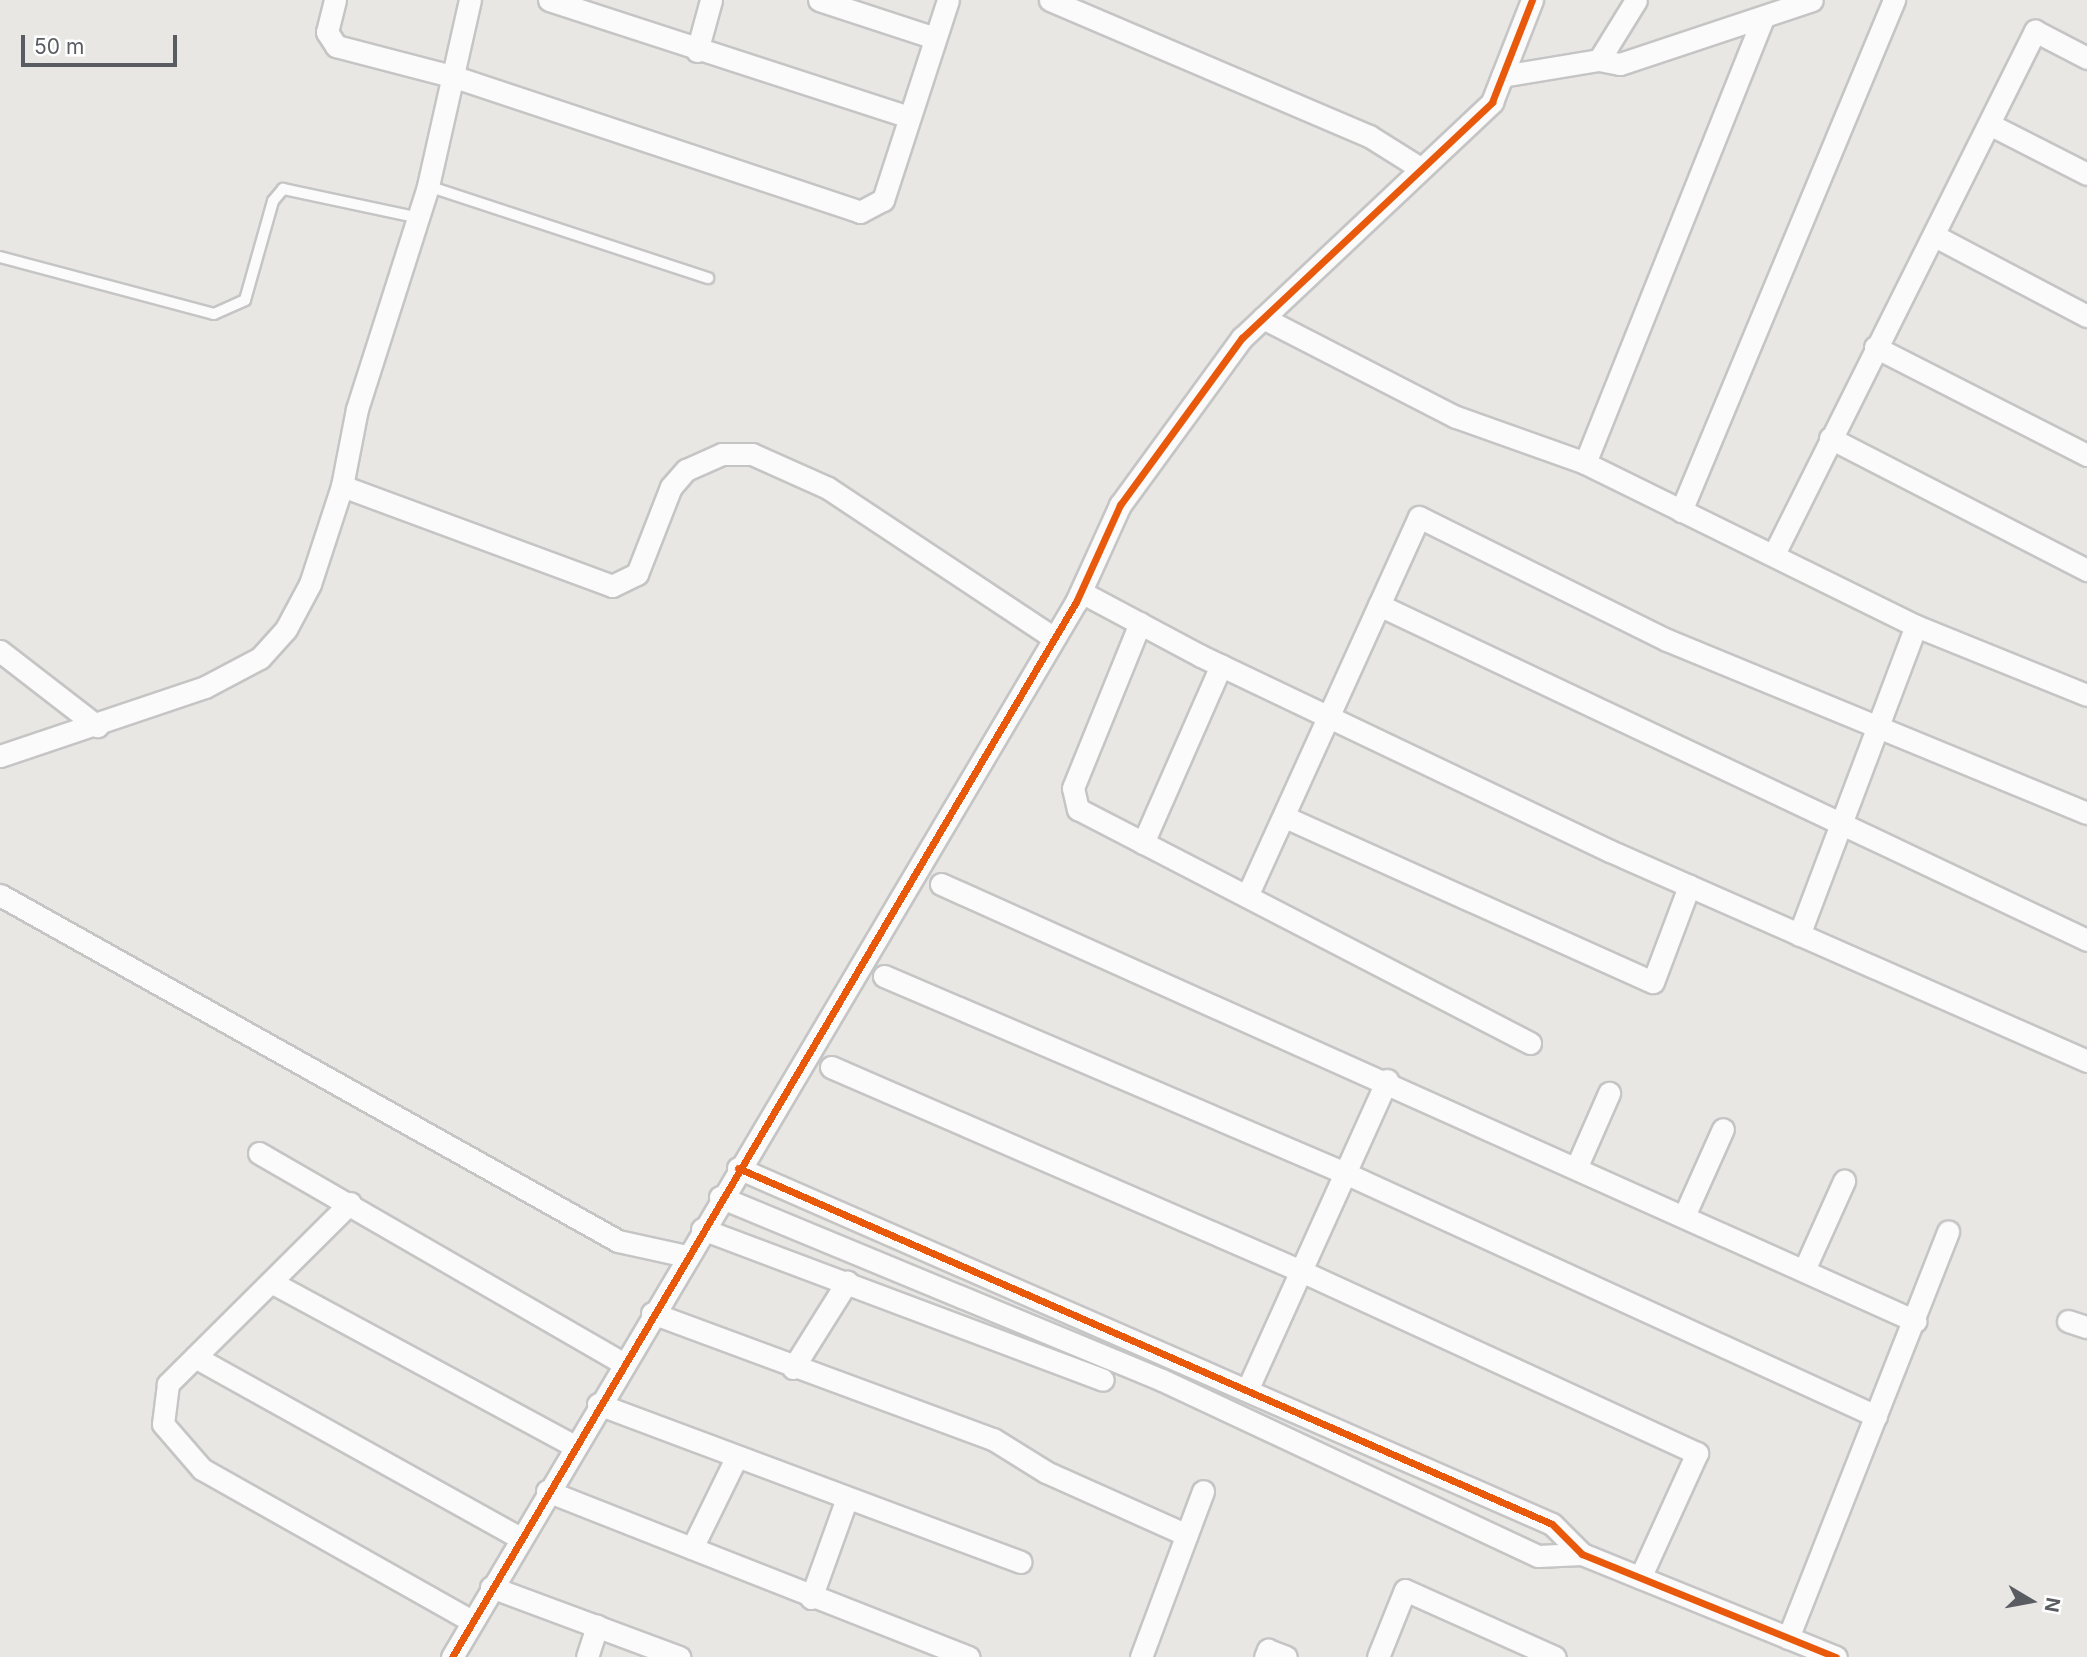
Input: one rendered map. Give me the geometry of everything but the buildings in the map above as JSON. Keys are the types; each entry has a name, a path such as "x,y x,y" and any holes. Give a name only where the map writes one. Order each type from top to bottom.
{"street":[{"path":"335,0 327,32 336,46 455,77 860,212 883,200 947,0"},
{"path":"3,751 97,726 205,687 260,658 286,629 310,584 342,486 357,409 428,186 455,77 470,0"},
{"path":"550,0 697,51 910,117"},
{"path":"697,51 711,0"},
{"path":"819,0 935,38"},
{"path":"1050,0 1091,7 1369,136 1420,168"},
{"path":"452,1657 1051,636 1081,592 1120,505 1216,369 1263,318 1492,102 1532,0"},
{"path":"1599,60 1636,0"},
{"path":"1502,76 1599,60 1620,64 1812,0"},
{"path":"1681,511 1894,0"},
{"path":"1585,463 1763,18"},
{"path":"1774,554 1875,347 1936,236 1992,125 2035,31 2087,58"},
{"path":"1992,125 2087,174"},
{"path":"1936,236 2087,316"},
{"path":"1263,318 1456,416 1585,463 1916,626 2087,695"},
{"path":"1875,347 2087,455"},
{"path":"1830,438 2087,570"},
{"path":"342,486 612,586 637,575 671,487 687,470 722,454 752,454 828,488 1051,636"},
{"path":"1247,896 1419,517 1667,639 2087,813"},
{"path":"1081,592 1221,665 1689,886 2087,1062"},
{"path":"1379,605 1837,827 2087,940"},
{"path":"1140,623 1073,788 1078,810 1530,1043"},
{"path":"1799,935 1874,727 1916,626"},
{"path":"0,651 97,726"},
{"path":"1143,843 1221,665"},
{"path":"1285,817 1653,982 1689,886"},
{"path":"941,884 1387,1080 1915,1321"},
{"path":"0,895 618,1241 686,1256"},
{"path":"884,976 1345,1173 1876,1416"},
{"path":"831,1067 1301,1271 1697,1453 1640,1578"},
{"path":"1248,1388 1387,1080"},
{"path":"1577,1166 1609,1093"},
{"path":"1684,1216 1723,1129"},
{"path":"259,1153 350,1203 623,1363"},
{"path":"737,1168 1248,1388 1552,1524 1581,1553 1788,1638 1812,1652 1836,1657"},
{"path":"1804,1270 1844,1181"},
{"path":"720,1197 1162,1380 1538,1556 1581,1553"},
{"path":"350,1203 168,1384 160,1414 187,1456 472,1621"},
{"path":"702,1229 1103,1380"},
{"path":"1788,1638 1915,1321 1948,1231"},
{"path":"271,1282 574,1446"},
{"path":"793,1368 847,1282"},
{"path":"652,1312 793,1368 993,1439 1046,1472 1187,1535"},
{"path":"195,1357 520,1538"},
{"path":"598,1404 736,1458 1020,1562"},
{"path":"692,1548 736,1458"},
{"path":"1141,1657 1203,1490"},
{"path":"547,1491 811,1598 970,1657"},
{"path":"811,1598 847,1498"},
{"path":"491,1587 680,1657"},
{"path":"1378,1657 1405,1590 1555,1657"},
{"path":"587,1657 597,1626"},
{"path":"1265,1657 1268,1650 1286,1657"}],"lane":[{"path":"428,186 708,278"},
{"path":"0,257 214,314 244,300 273,201 283,189 419,218"}],"cycle path":[{"path":"452,1657 1076,602 1120,505 1242,338 1492,102 1532,0"},
{"path":"738,1168 1552,1524 1582,1554 1836,1657"}]}
